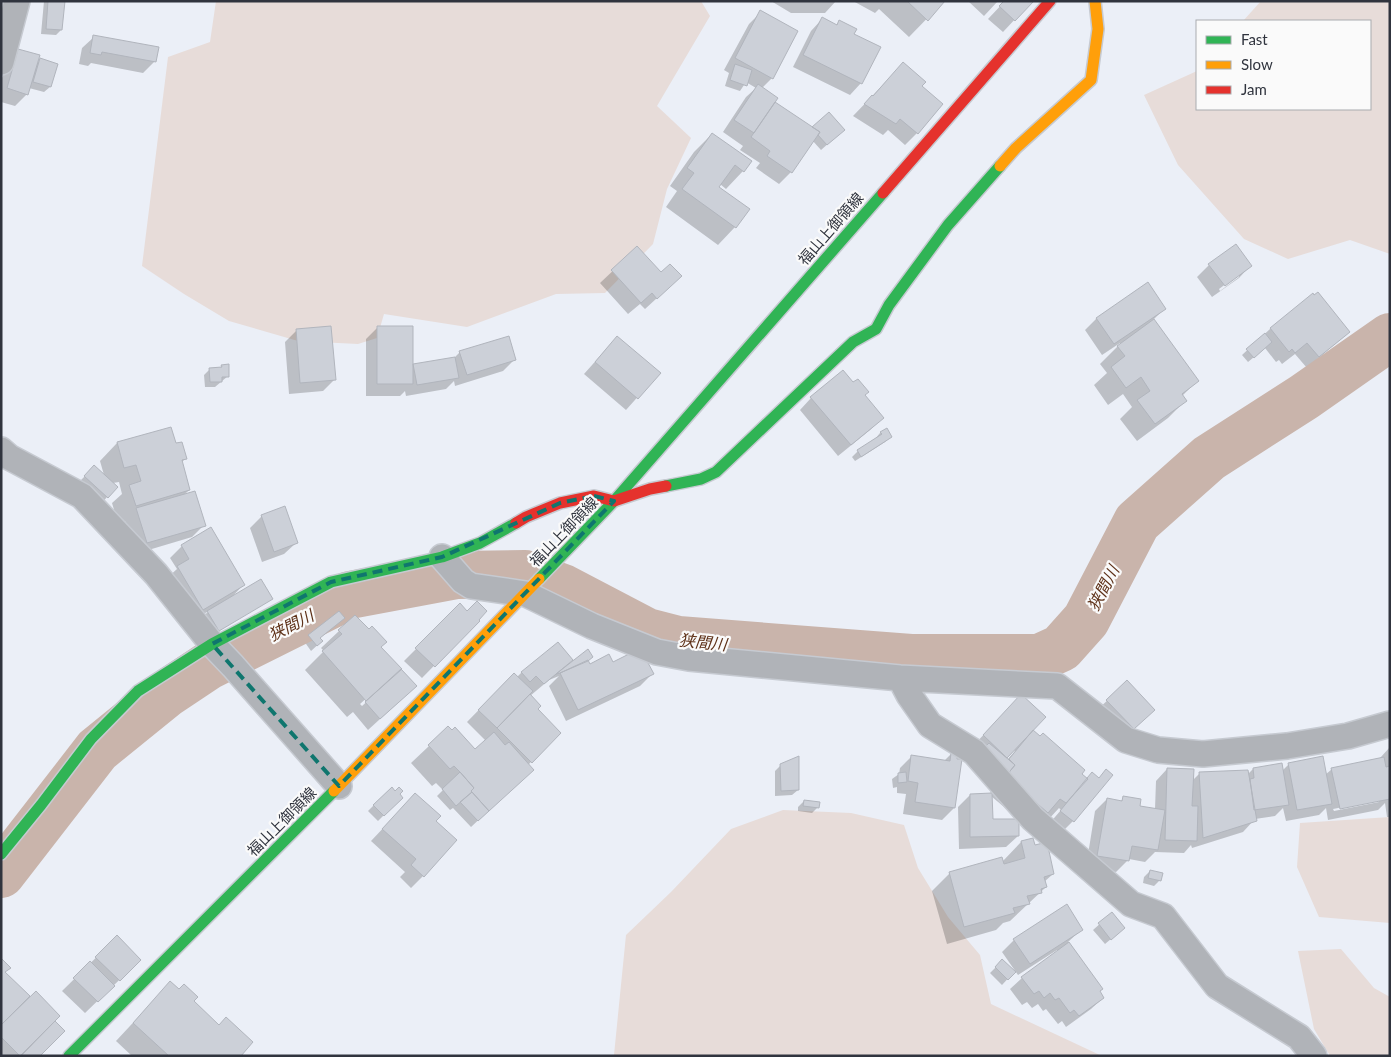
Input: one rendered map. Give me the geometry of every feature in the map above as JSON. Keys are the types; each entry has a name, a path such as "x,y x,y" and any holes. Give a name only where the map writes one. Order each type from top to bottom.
{"street":[{"path":"1,62 17,1"},
{"name":"福山上御領線","path":"69,1056 339,786 614,501 1050,1"},
{"path":"1,854 91,739 138,691 221,654 331,582 442,557 480,543 526,517 560,503 594,496 614,501 650,489 702,480 716,472 853,342 876,329 889,306 948,225 1016,148 1091,80 1098,29 1095,1"},
{"path":"1,450 9,457 82,496 156,574 221,654 339,786"},
{"path":"442,557 463,581 471,586 529,590 592,626 657,652 688,658 900,678 1057,686 1126,740 1158,750 1203,754 1287,746 1348,736 1390,724"},
{"path":"900,678 909,695 930,725 974,752 1033,819 1130,904 1163,916 1217,986 1299,1037 1314,1056"}],"highlighted area":[{"path":"594,496 614,501 339,786 212,644 331,582 442,557 560,503"}],"shaded area":[{"path":"216,1 701,1 710,16 657,106 691,138 667,189 653,244 605,293 556,294 467,327 384,314 377,338 358,344 298,341 229,321 142,266 168,57 210,42"},
{"path":"1261,1 1390,2 1390,254 1350,240 1288,259 1244,239 1178,165 1144,95 1196,71 1196,110 1371,110 1371,20 1244,20"},
{"path":"783,810 851,813 904,825 918,868 948,917 980,955 991,1004 1102,1056 613,1056 626,935 671,892 731,829"},
{"path":"1390,817 1390,923 1319,917 1297,867 1300,823"},
{"path":"1341,949 1374,988 1390,997 1390,1056 1330,1056 1314,1029 1298,951"}],"building":[{"path":"48,1 65,1 62,30 46,29"},
{"path":"907,1 945,1 928,21"},
{"path":"1004,1 1034,1 1015,21 999,6"},
{"path":"760,10 798,31 773,79 735,58"},
{"path":"822,17 837,25 839,20 857,29 854,34 881,47 862,84 803,55"},
{"path":"93,35 159,47 156,62 102,52 101,55 90,53"},
{"path":"18,49 40,55 28,95 7,88"},
{"path":"40,58 58,64 51,87 33,82"},
{"path":"903,62 926,82 922,86 943,104 918,134 900,119 896,124 864,104"},
{"path":"735,64 752,70 747,86 730,80"},
{"path":"758,84 778,98 754,133 734,120"},
{"path":"775,102 820,132 792,173 767,156 770,151 751,137"},
{"path":"829,112 845,130 827,145 818,135 820,132 812,127"},
{"path":"712,133 752,161 744,172 735,165 719,187 750,209 736,228 682,189 694,173 687,168"},
{"path":"1236,244 1252,266 1225,286 1208,264"},
{"path":"637,246 661,272 670,264 682,276 657,299 652,293 641,303 611,270"},
{"path":"1148,282 1166,309 1114,344 1096,318"},
{"path":"1318,292 1350,332 1319,357 1307,343 1295,353 1292,349 1289,352 1270,328 1313,293 1314,295"},
{"path":"1154,319 1199,381 1182,394 1187,401 1155,424 1137,400 1150,391 1141,377 1126,388 1111,367 1125,356 1117,346"},
{"path":"331,326 336,380 300,383 296,329"},
{"path":"377,326 413,326 413,384 377,384"},
{"path":"1265,333 1272,342 1254,358 1246,349"},
{"path":"509,336 516,360 467,375 459,351"},
{"path":"617,336 661,373 638,399 595,362"},
{"path":"455,357 459,378 417,385 413,364"},
{"path":"229,364 229,377 222,377 222,382 210,382 209,368 222,367 221,365"},
{"path":"843,370 853,382 858,379 869,392 865,395 884,418 851,445 810,397"},
{"path":"171,427 176,443 182,442 187,459 182,460 190,490 136,506 129,485 141,481 136,465 124,468 117,442"},
{"path":"887,428 892,437 861,457 857,450 882,434 880,432"},
{"path":"94,465 118,487 108,498 84,476"},
{"path":"195,491 206,526 147,543 136,508"},
{"path":"285,506 298,543 274,552 261,515"},
{"path":"211,527 245,585 203,610 177,566 189,559 181,545"},
{"path":"261,579 273,599 219,631 207,611"},
{"path":"477,601 487,611 480,621 435,667 415,648 460,603 467,611"},
{"path":"339,611 345,618 320,638 323,641 317,646 308,635"},
{"path":"355,615 369,629 372,626 387,642 381,647 402,669 366,701 322,651 342,634 338,630"},
{"path":"558,642 573,660 544,684 536,676 530,682 521,672"},
{"path":"588,649 593,657 588,661 556,674"},
{"path":"609,654 613,662 629,654 647,661 654,674 578,710 560,673 588,660 590,664"},
{"path":"401,669 417,686 380,719 365,702"},
{"path":"514,673 533,691 497,728 478,710"},
{"path":"1127,680 1155,710 1134,729 1106,700"},
{"path":"530,694 541,706 538,709 561,733 532,763 497,728"},
{"path":"1021,694 1046,717 1007,758 983,735"},
{"path":"448,726 452,730 455,727 475,749 494,732 505,745 509,742 534,770 489,811 471,791 474,788 460,772 454,766 450,769 428,745"},
{"path":"1033,730 1040,736 1043,733 1085,770 1082,774 1088,779 1066,803 1060,799 1048,813 1006,776 1015,765 1009,759"},
{"path":"989,743 1015,765 1006,776 983,749"},
{"path":"951,753 958,753 957,759 962,759 955,808 915,802 918,783 908,781 911,755 950,761"},
{"path":"799,756 799,790 781,791 780,764"},
{"path":"1323,756 1332,804 1297,810 1288,763"},
{"path":"1384,757 1386,767 1390,766 1390,799 1340,809 1331,768"},
{"path":"1282,763 1289,805 1254,810 1250,779 1254,778 1253,768"},
{"path":"1167,768 1194,769 1192,806 1198,806 1197,841 1165,840"},
{"path":"1106,769 1113,775 1074,822 1060,811 1092,772 1099,778"},
{"path":"1248,770 1257,821 1203,838 1199,772"},
{"path":"460,772 474,788 456,806 442,789"},
{"path":"906,772 907,782 898,783 898,773"},
{"path":"392,787 395,791 399,787 403,791 400,794 403,798 384,816 373,805"},
{"path":"472,792 489,811 478,821 460,802"},
{"path":"415,793 441,816 436,821 457,840 424,877 411,865 416,859 382,829"},
{"path":"992,793 993,819 1019,819 1019,836 970,837 970,794"},
{"path":"1123,796 1141,799 1140,806 1165,810 1158,850 1132,846 1129,861 1097,856 1107,798 1122,801"},
{"path":"804,800 820,802 819,808 803,806"},
{"path":"1033,838 1035,845 1047,842 1054,874 1044,877 1047,887 1041,889 1042,893 1027,896 1030,904 1013,908 1015,913 964,927 949,872 1002,857 1004,864 1025,858 1021,841"},
{"path":"1150,870 1163,873 1161,881 1148,878"},
{"path":"1067,904 1083,930 1030,964 1013,939"},
{"path":"1112,912 1125,928 1111,940 1098,923"},
{"path":"117,935 141,960 120,981 95,957"},
{"path":"1069,942 1103,989 1100,991 1104,998 1079,1016 1074,1010 1070,1013 1059,998 1055,1000 1050,993 1044,998 1039,991 1034,994 1021,977"},
{"path":"1,958 11,968 5,972 30,996 1,1025"},
{"path":"1002,959 1016,972 1008,980 995,967"},
{"path":"90,961 115,986 98,1002 73,978"},
{"path":"170,981 179,989 184,984 198,997 194,1001 219,1025 226,1017 253,1042 241,1056 169,1056 133,1023"},
{"path":"36,991 60,1016 20,1056 1,1037 1,1025"},
{"path":"55,1021 65,1031 40,1056 21,1056"}],"waterway":[{"name":"狭間川","path":"1,874 97,750 166,694 208,666 350,595 457,575 525,574 563,588 647,632 678,640 911,658 1039,658 1061,648 1086,620 1137,522 1209,458 1304,397 1390,337"}],"traffic: fast":[{"path":"666,486 701,479 716,472 853,342 876,329 889,305 948,225 1000,166"},
{"path":"539,579 614,501 883,193"},
{"path":"1,854 91,739 138,691 212,644 331,582 442,557 480,543 516,523"},
{"path":"69,1056 334,791"}],"traffic: slow":[{"path":"1000,166 1016,148 1091,80 1098,29 1095,1"},
{"path":"334,791 539,579"}],"traffic: jam":[{"path":"883,193 1050,1"},
{"path":"516,523 560,503 594,496 614,501 650,489 666,486"}]}
